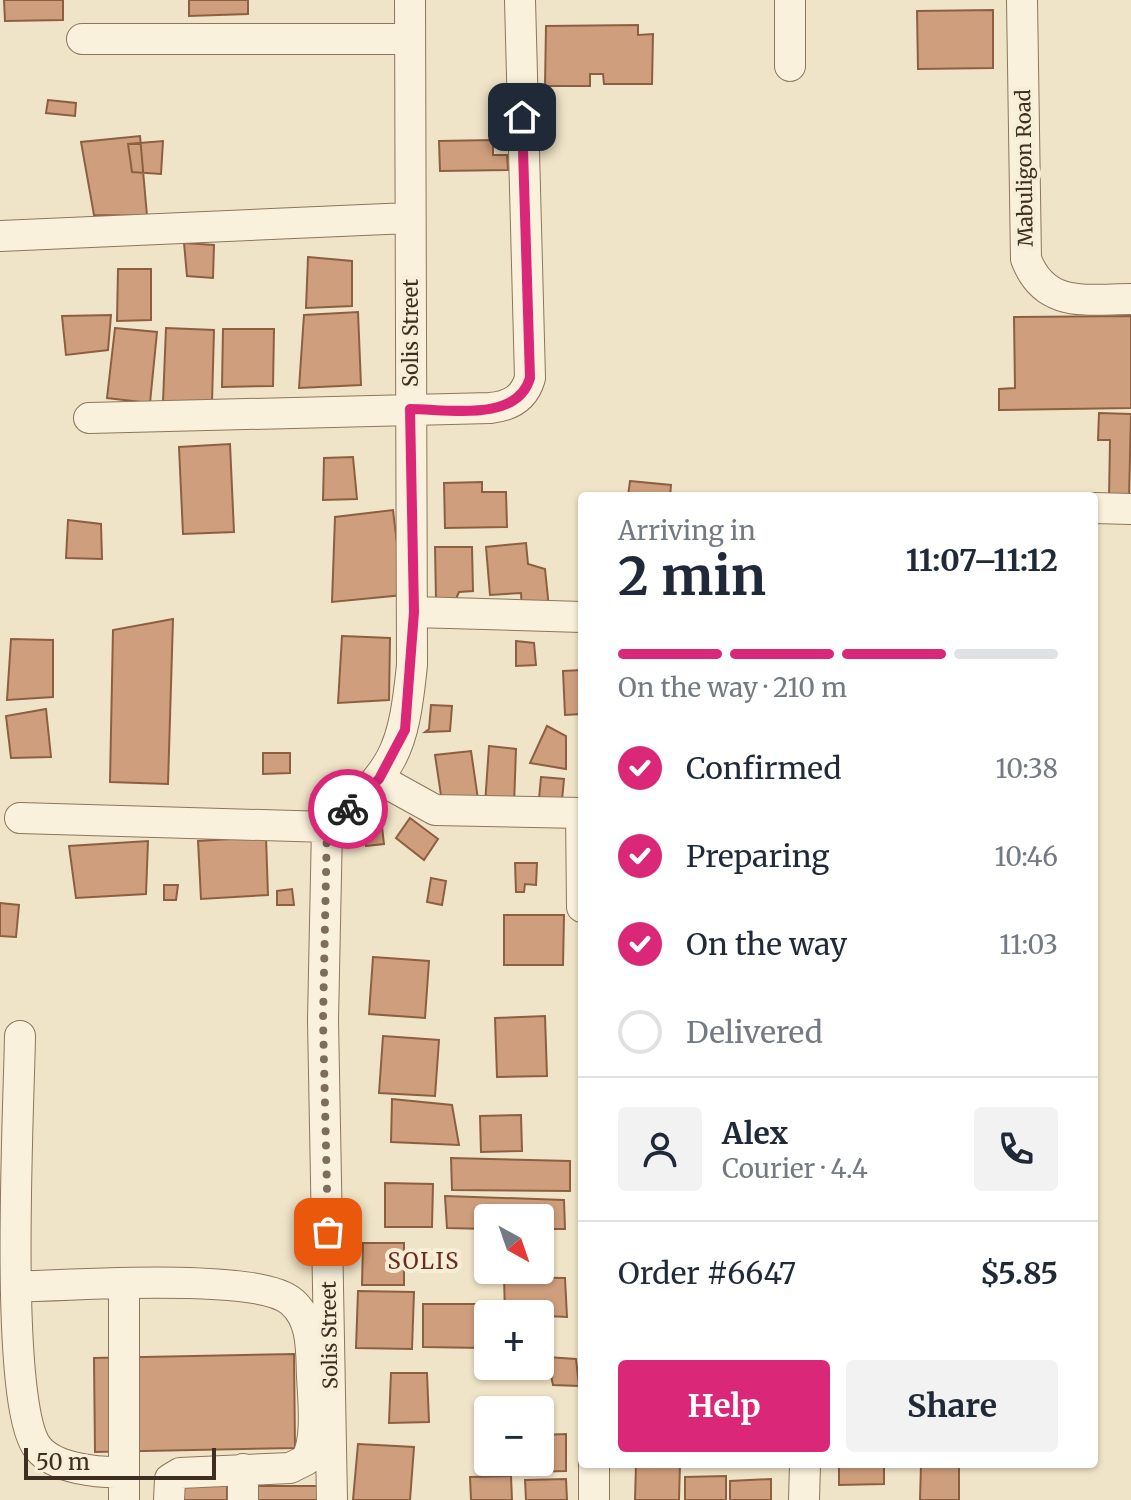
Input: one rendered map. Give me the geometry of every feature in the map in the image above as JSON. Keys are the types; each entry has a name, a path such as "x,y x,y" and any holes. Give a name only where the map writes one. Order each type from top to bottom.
{"street":[{"name":"Solis Street","path":"332,1500 323,1020 327,827 379,779 405,730 414,612 410,409 410,0"},
{"path":"89,418 502,407 517,400 526,390 530,378 520,0"},
{"path":"790,0 790,66"},
{"name":"Mabuligon Road","path":"1022,0 1026,259 1039,284 1052,294 1071,298 1131,299"},
{"path":"82,39 410,39"},
{"path":"0,236 409,218"},
{"path":"1098,508 1131,509"},
{"path":"414,612 578,617"},
{"path":"379,779 435,810 578,813"},
{"path":"20,818 327,827"},
{"path":"20,1036 16,1287 24,1416 37,1447 61,1462 103,1473 124,1486"},
{"path":"16,1287 124,1283 227,1286 279,1293 302,1313 311,1348 313,1403 309,1455 290,1468 175,1474 170,1479 169,1500"},
{"path":"124,1283 124,1486"},
{"path":"594,1468 594,1500"},
{"path":"804,1500 805,1468"},
{"path":"243,1469 243,1500"}],"building":[{"path":"4,0 63,0 63,20 5,21"},
{"path":"189,0 248,0 248,14 189,16"},
{"path":"993,10 993,68 918,69 917,11"},
{"path":"638,25 638,35 653,34 652,84 604,84 603,74 590,74 590,86 545,86 546,26"},
{"path":"48,100 76,103 75,116 46,113"},
{"path":"140,136 147,216 94,215 81,142"},
{"path":"493,140 493,155 507,155 508,170 440,171 439,141"},
{"path":"163,141 161,174 132,172 128,144"},
{"path":"184,243 214,245 213,278 187,276"},
{"path":"308,257 352,261 352,306 306,308"},
{"path":"118,269 151,269 151,320 117,321"},
{"path":"358,312 361,385 299,388 304,315"},
{"path":"111,315 108,350 66,355 62,316"},
{"path":"1131,316 1131,408 999,410 999,389 1015,388 1014,317"},
{"path":"115,328 157,332 150,403 107,398"},
{"path":"166,328 214,330 212,403 163,402"},
{"path":"223,329 274,329 273,386 222,387"},
{"path":"1099,413 1131,414 1129,499 1109,499 1110,440 1098,440"},
{"path":"230,444 234,532 183,534 179,447"},
{"path":"353,457 357,499 323,500 324,458"},
{"path":"630,481 671,485 670,492 629,492"},
{"path":"482,482 482,492 506,492 507,527 445,528 444,483"},
{"path":"393,510 403,595 332,602 335,517"},
{"path":"68,520 101,524 102,559 66,558"},
{"path":"526,543 528,564 545,569 549,608 522,610 521,593 490,595 486,547"},
{"path":"435,547 472,547 473,591 459,592 456,599 436,600"},
{"path":"173,619 168,784 110,782 113,630"},
{"path":"342,636 390,638 389,700 338,703"},
{"path":"11,639 53,640 53,697 7,700"},
{"path":"516,641 534,643 536,665 516,666"},
{"path":"578,670 578,714 565,715 563,671"},
{"path":"431,705 452,706 450,731 425,732 429,729"},
{"path":"46,709 51,757 11,758 6,716"},
{"path":"547,726 566,736 566,769 530,763"},
{"path":"489,746 516,749 514,805 485,804"},
{"path":"471,751 478,799 442,802 435,755"},
{"path":"263,753 290,753 290,773 263,774"},
{"path":"541,777 564,779 562,800 539,799"},
{"path":"381,818 384,844 366,846 362,821"},
{"path":"410,818 438,839 424,860 396,838"},
{"path":"266,837 268,895 201,899 198,841"},
{"path":"148,841 146,894 76,898 69,846"},
{"path":"515,863 537,863 536,885 525,884 524,892 516,892"},
{"path":"431,878 446,881 442,905 427,902"},
{"path":"164,885 178,885 176,900 164,900"},
{"path":"292,889 294,905 277,905 277,891"},
{"path":"0,903 19,905 16,937 0,936"},
{"path":"504,915 564,915 563,965 504,965"},
{"path":"373,957 429,961 425,1018 369,1014"},
{"path":"545,1016 547,1076 497,1077 495,1018"},
{"path":"383,1036 439,1040 435,1096 379,1093"},
{"path":"392,1099 452,1105 459,1145 391,1142"},
{"path":"521,1115 522,1151 481,1152 480,1116"},
{"path":"451,1158 570,1161 570,1191 452,1190"},
{"path":"385,1183 433,1184 432,1227 385,1227"},
{"path":"445,1196 564,1200 565,1229 554,1229 554,1204 474,1204 474,1229 447,1228"},
{"path":"363,1243 404,1243 404,1285 362,1285"},
{"path":"554,1278 565,1278 567,1317 554,1316 554,1300 505,1300 504,1284 554,1284"},
{"path":"358,1291 414,1292 412,1349 356,1348"},
{"path":"423,1304 474,1304 474,1348 423,1347"},
{"path":"294,1354 295,1448 95,1452 94,1358"},
{"path":"554,1357 576,1359 578,1386 553,1385"},
{"path":"391,1373 427,1373 429,1422 389,1423"},
{"path":"554,1434 566,1434 566,1471 554,1471"},
{"path":"358,1444 414,1447 410,1500 353,1500"},
{"path":"636,1468 680,1468 679,1500 635,1500"},
{"path":"839,1468 884,1468 884,1484 839,1485"},
{"path":"921,1468 959,1468 959,1500 920,1500"},
{"path":"511,1476 512,1500 471,1500 470,1477"},
{"path":"726,1476 726,1500 685,1500 685,1477"},
{"path":"566,1479 567,1500 526,1500 525,1480"},
{"path":"771,1479 771,1500 730,1500 730,1481"},
{"path":"227,1484 227,1500 179,1500 179,1485"},
{"path":"258,1486 318,1486 318,1500 258,1500"}],"way so far":[{"path":"328,1232 323,1020 327,827 348,809"}],"district":[{"name":"SOLIS","path":"424,1261"}],"route":[{"path":"348,809 379,779 405,730 414,612 410,409 502,407 517,400 526,390 530,378 522,117"}]}
